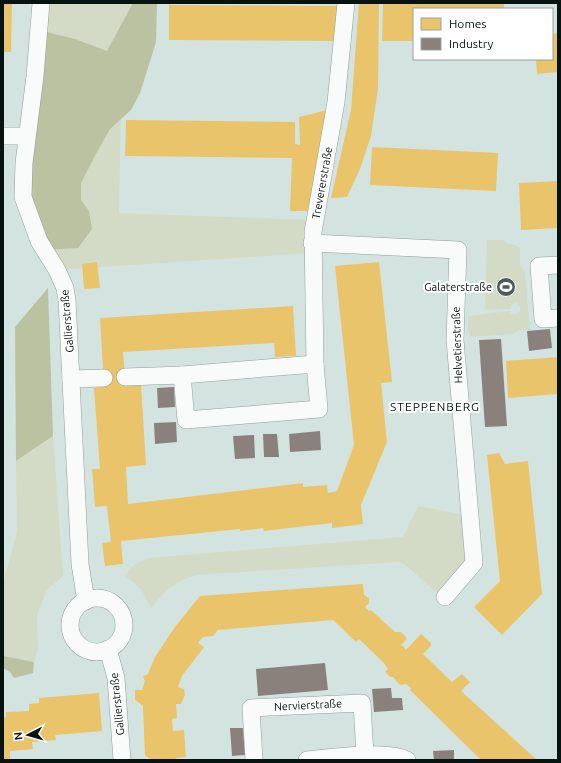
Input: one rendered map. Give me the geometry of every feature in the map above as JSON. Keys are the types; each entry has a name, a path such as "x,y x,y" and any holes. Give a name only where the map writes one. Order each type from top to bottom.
{"street":[{"name":"Gallierstraße","path":"41,3 35,76 22,180 23,197 39,241 57,270 65,288 68,315 80,564 86,601"},
{"name":"Trevererstraße","path":"182,375 186,420 319,409 315,364 312,243 336,102 346,3"},
{"path":"3,136 27,136"},
{"name":"Helvetierstraße","path":"312,243 458,250 455,340 474,563 445,597"},
{"path":"558,265 539,266 543,319 558,318"},
{"path":"125,378 315,364"},
{"path":"71,379 104,378"},
{"path":"93,599 104,600 113,604 120,612 123,622 122,633 115,645 108,649 96,652 86,650 77,644 71,634 70,623 73,612 86,601 93,599"},
{"name":"Gallierstraße","path":"108,649 116,678 122,760"},
{"name":"Nervierstraße","path":"254,760 252,708 362,703 365,756"},
{"path":"307,760 384,755 401,757 407,760"}],"green space":[{"path":"41,3 148,3 121,108 119,213 315,220 312,253 57,270 44,250"},
{"path":"133,3 157,3 156,42 140,93 131,110 110,129 81,183 81,200 89,211 92,229 78,248 44,250 23,197 39,30 75,39 107,51"},
{"name":"Galaterstraße","path":"487,240 504,240 508,244 515,245 520,248 520,266 525,271 530,330 519,330 513,334 472,337 468,333 468,316 509,311 512,314 517,314 520,311 520,307 517,303 513,304 510,309 488,310 485,308"},
{"path":"48,288 53,436 16,461 15,327"},
{"path":"53,436 63,576 47,590 37,615 38,648 34,662 3,656 3,583 17,532 16,461"},
{"path":"418,506 470,516 474,563 445,597 439,594 412,570 400,562 196,575 182,580 170,588 151,608 141,589 124,575 135,564 148,558 403,537"},
{"path":"3,656 34,662 33,673 14,678 10,672 3,668"}],"building: Homes":[{"path":"3,3 12,3 11,52 3,52"},
{"path":"359,3 379,3 378,88 371,136 360,169 347,197 331,198 351,110"},
{"path":"383,3 504,4 504,8 413,8 413,41 382,41"},
{"path":"169,5 337,6 338,41 169,40"},
{"path":"558,33 558,72 537,74 536,60 553,60 553,34"},
{"path":"332,109 308,211 290,211 292,158 125,156 126,120 295,122 295,144 300,145 299,117"},
{"path":"372,147 498,153 496,191 370,185"},
{"path":"558,181 558,228 521,230 519,183"},
{"path":"97,262 100,288 84,289 82,264"},
{"path":"379,262 392,382 381,383 387,442 361,505 363,524 332,528 332,523 264,531 263,528 240,531 240,529 121,541 123,564 105,566 102,543 111,542 107,506 95,507 92,469 100,469 94,388 104,387 100,318 293,306 296,356 275,357 274,343 123,352 126,386 141,385 146,465 126,467 128,504 303,483 303,487 327,485 328,493 337,491 354,445 335,266"},
{"path":"558,357 558,394 508,398 506,361"},
{"path":"499,453 505,464 528,461 542,594 502,635 474,607 500,581 487,455"},
{"path":"363,584 364,595 369,598 369,603 365,607 369,611 371,610 395,632 401,632 406,637 406,640 401,645 406,650 421,634 431,643 431,646 423,654 452,682 462,674 470,682 461,691 537,760 481,760 410,690 411,688 406,684 400,685 393,677 390,677 385,672 388,669 384,663 359,639 356,642 333,620 218,630 213,636 203,637 198,643 204,647 182,676 178,687 184,689 185,695 181,704 176,704 177,718 172,719 173,731 184,730 186,757 176,758 176,760 153,760 145,756 143,706 135,700 135,690 142,690 145,681 143,676 148,674 155,657 175,627 200,596"},
{"path":"99,693 102,731 55,735 56,740 32,742 33,749 10,751 10,759 3,760 3,718 6,717 6,712 29,711 29,704 39,703 39,698"}],"building: Industry":[{"path":"550,329 552,348 529,351 527,331"},
{"path":"501,339 507,426 485,427 479,340"},
{"path":"174,387 175,407 158,408 157,388"},
{"path":"176,422 177,442 155,444 154,423"},
{"path":"320,431 321,450 290,452 289,434"},
{"path":"263,434 277,434 279,457 264,457"},
{"path":"254,435 255,458 235,459 233,436"},
{"path":"325,663 328,690 258,696 256,669"},
{"path":"391,688 392,698 402,698 403,710 374,712 372,689"},
{"path":"230,728 243,728 245,755 232,756"},
{"path":"454,750 454,760 434,760 433,751"}],"place":[{"name":"Galaterstraße","path":"506,287"}],"district":[{"name":"STEPPENBERG","path":"435,407"}]}
